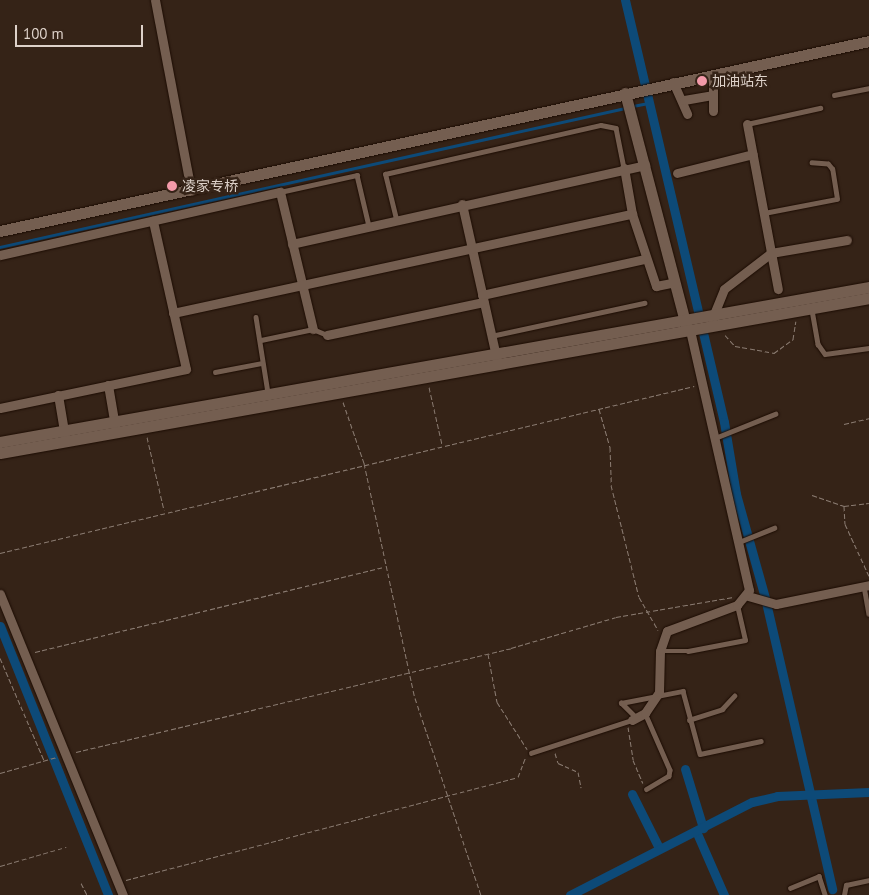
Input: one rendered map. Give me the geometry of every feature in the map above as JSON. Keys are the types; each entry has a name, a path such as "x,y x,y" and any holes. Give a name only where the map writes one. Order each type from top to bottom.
{"street":[{"path":"155,0 191,190"},
{"path":"0,231 191,190 627,102 638,90 869,41"},
{"path":"713,111 711,95 714,74"},
{"path":"673,82 684,100 687,114"},
{"path":"684,100 711,95"},
{"path":"627,102 645,164 672,283 702,323 705,384 741,542 748,596"},
{"path":"747,124 778,289"},
{"path":"677,173 753,154"},
{"path":"292,244 645,164"},
{"path":"624,168 632,214 645,258 656,286 672,283"},
{"path":"0,255 280,192 301,285 314,329"},
{"path":"462,204 496,360"},
{"path":"173,313 301,285 316,286 632,214"},
{"path":"0,408 186,369 153,221"},
{"path":"702,323 724,289 771,254 847,240"},
{"path":"327,335 483,299 645,258"},
{"path":"0,453 65,437 115,428 269,394 496,360 702,323 869,287"},
{"path":"702,323 811,309 869,298"},
{"path":"115,428 145,429 271,407 427,378 496,360"},
{"path":"108,385 115,428"},
{"path":"269,394 271,407"},
{"path":"58,395 65,437"},
{"path":"0,442 65,437"},
{"path":"748,596 760,603 776,604 867,585"},
{"path":"0,594 63,755 123,895"},
{"path":"632,720 645,713 658,695 660,651 663,637 674,626 737,605 748,596"}],"lane":[{"path":"834,95 869,88"},
{"path":"747,124 820,108"},
{"path":"396,220 385,174 612,124 624,168"},
{"path":"764,213 838,199 832,169 828,164 812,163"},
{"path":"280,192 357,175 368,226"},
{"path":"491,336 644,303"},
{"path":"811,309 818,344 826,354 869,348"},
{"path":"256,317 261,340 262,363 269,394"},
{"path":"261,340 314,329 327,335"},
{"path":"215,372 262,363"},
{"path":"718,437 775,414"},
{"path":"741,542 774,528"},
{"path":"867,585 869,614"},
{"path":"660,651 688,651 745,640 737,605"},
{"path":"531,753 632,720 621,703 683,691 700,754 760,741"},
{"path":"690,720 722,709 734,696"},
{"path":"645,713 670,770 669,776 647,789"},
{"path":"790,888 819,876 825,895"},
{"path":"844,895 846,885 869,880"}],"path":[{"path":"702,323 735,346 774,352 793,339 797,311"},
{"path":"427,378 442,445"},
{"path":"0,553 364,463 705,384"},
{"path":"341,394 364,463 385,568 410,670 447,793 481,895"},
{"path":"598,409 610,447 618,512 639,597 663,637"},
{"path":"844,424 869,418"},
{"path":"145,429 165,511"},
{"path":"812,495 844,506 869,503"},
{"path":"844,506 844,524 869,576"},
{"path":"24,655 385,568"},
{"path":"0,773 63,755 410,670 488,653 647,611 748,596"},
{"path":"117,883 447,793 518,777 531,753 519,744 497,702 488,653"},
{"path":"0,658 44,761"},
{"path":"632,720 633,760 647,789"},
{"path":"554,747 558,763 578,772 581,788"},
{"path":"0,866 66,848"},
{"path":"81,883 87,895"}],"waterway":[{"path":"625,0 724,422 736,494 765,598 832,889"},
{"path":"633,106 648,103"},
{"path":"0,247 625,108"},
{"path":"0,626 108,895"},
{"path":"685,769 703,828"},
{"path":"570,895 752,802 777,796 869,792"},
{"path":"632,794 658,846"},
{"path":"696,831 724,895"}],"place":[{"name":"加油站东","path":"702,81"},
{"name":"凌家专桥","path":"172,186"}]}
